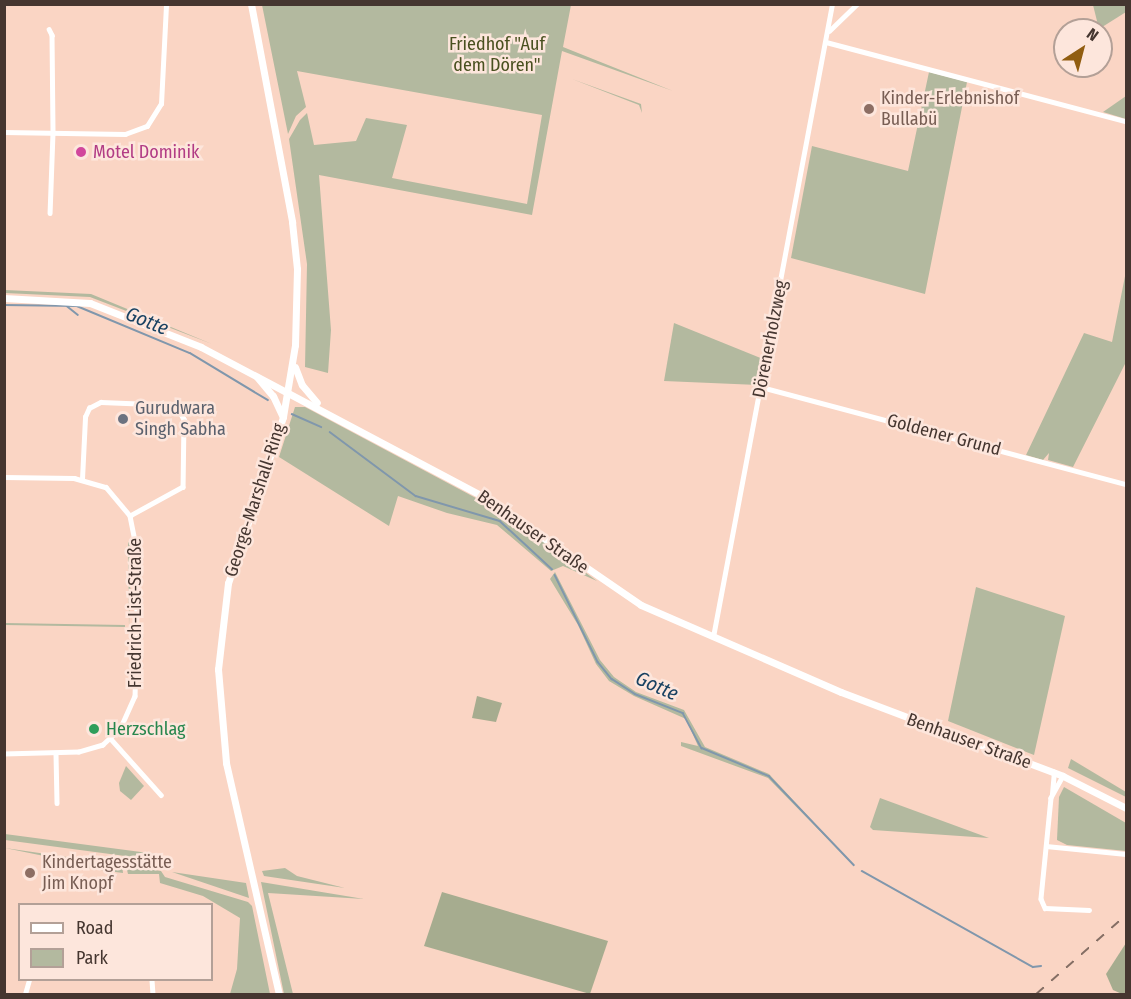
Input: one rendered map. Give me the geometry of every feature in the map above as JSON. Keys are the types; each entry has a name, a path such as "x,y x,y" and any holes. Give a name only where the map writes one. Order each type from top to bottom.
{"main road":[{"name":"George-Marshall-Ring","path":"251,4 292,222 297,268 294,365 283,417 228,583 218,659 222,738 279,994"},
{"name":"Benhauser Straße","path":"4,298 90,303 181,338 254,373 509,511 619,591 713,637 899,715 1054,772 1123,806"},
{"path":"294,365 302,386 323,410"},
{"path":"254,373 271,392 283,417"}],"street":[{"path":"4,132 125,134 140,131 153,121 161,104 166,4"},
{"name":"Dörenerholzweg","path":"713,637 829,31 832,4"},
{"name":"Dörenerholzweg","path":"829,31 856,4"},
{"path":"49,29 52,35 53,133 50,213"},
{"path":"826,42 1126,121"},
{"name":"Goldener Grund","path":"761,387 1126,484"},
{"name":"Friedrich-List-Straße","path":"82,479 85,417 89,408 102,402 169,402 175,405 184,419 183,487 130,516"},
{"name":"Friedrich-List-Straße","path":"4,477 82,479 106,487 130,516 138,555 135,696 130,715 111,740"},
{"path":"4,754 56,754 91,749 111,740 161,795"},
{"path":"56,754 57,803"},
{"path":"1054,772 1041,899 1045,908 1089,910"},
{"path":"1052,794 1063,776"},
{"path":"1046,846 1126,854"}],"green space":[{"name":"Friedhof \"Auf dem Dören\"","path":"262,5 571,5 563,47 673,91 562,51 532,215 319,175 331,330 328,373 305,367 307,264 289,139 300,120 307,113 314,145 356,141 366,118 407,125 392,178 527,204 542,115 297,71 306,107 296,116 288,134"},
{"path":"1093,5 1126,5 1126,12 1113,20 1113,18 1096,18"},
{"path":"929,72 967,82 925,294 791,258 812,146 908,171"},
{"path":"572,79 641,104 642,113 639,105"},
{"path":"1126,96 1126,119 1103,112"},
{"path":"1126,271 1126,362 1073,467 1048,460 1049,453 1043,460 1026,455 1084,333 1112,342"},
{"path":"5,290 91,294 212,344 90,297 5,293"},
{"path":"674,323 763,359 758,385 664,381"},
{"path":"295,407 305,407 506,514 597,581 563,566 551,571 497,525 447,513 398,496 389,526 279,457"},
{"path":"128,542 132,544 129,626"},
{"path":"555,572 600,660 614,677 636,692 684,710 705,747 769,774 855,867 768,778 681,746 681,742 698,746 686,719 634,696 609,681 596,664 578,625 550,579"},
{"path":"976,587 1065,616 1034,755 948,721"},
{"path":"5,623 125,625 125,627 5,625"},
{"path":"477,696 502,703 496,722 472,718"},
{"path":"1071,759 1126,792 1126,797 1068,768"},
{"path":"126,766 144,786 131,800 120,791 119,783"},
{"path":"1064,787 1126,823 1126,851 1067,845 1057,840 1059,797"},
{"path":"880,798 989,838 873,830 870,827"},
{"path":"5,834 156,854 155,860 5,840"},
{"path":"5,848 122,865 123,873 49,863 49,857"},
{"path":"126,866 161,871 165,877 248,902 252,906 270,994 230,994 237,969 240,918 203,896 160,883 159,874 128,874"},
{"path":"285,868 297,876 345,888 264,876 262,871"},
{"path":"172,872 246,883 249,898"},
{"path":"261,882 364,899 268,893 293,994 284,994"},
{"path":"442,892 608,941 590,994 424,946"},
{"path":"1126,943 1126,994 1122,994 1113,990 1106,974"}],"waterway":[{"name":"Gotte","path":"4,305 77,306 190,353 268,400"},
{"path":"67,306 78,315"},
{"name":"Gotte","path":"292,414 321,427"},
{"name":"Gotte","path":"330,432 416,496 500,521 552,569"},
{"name":"Gotte","path":"555,575 598,662 612,679 635,694 683,713 702,748 769,776 854,865"},
{"name":"Gotte","path":"862,871 1033,967 1041,966"}],"railway":[{"path":"1036,994 1126,915"}],"place":[{"name":"Kinder-Erlebnishof Bullabü","path":"869,109"},
{"name":"Motel Dominik","path":"81,152"},
{"name":"Gurudwara Singh Sabha","path":"123,419"},
{"name":"Herzschlag","path":"94,729"},
{"name":"Kindertagesstätte Jim Knopf","path":"30,873"}]}
